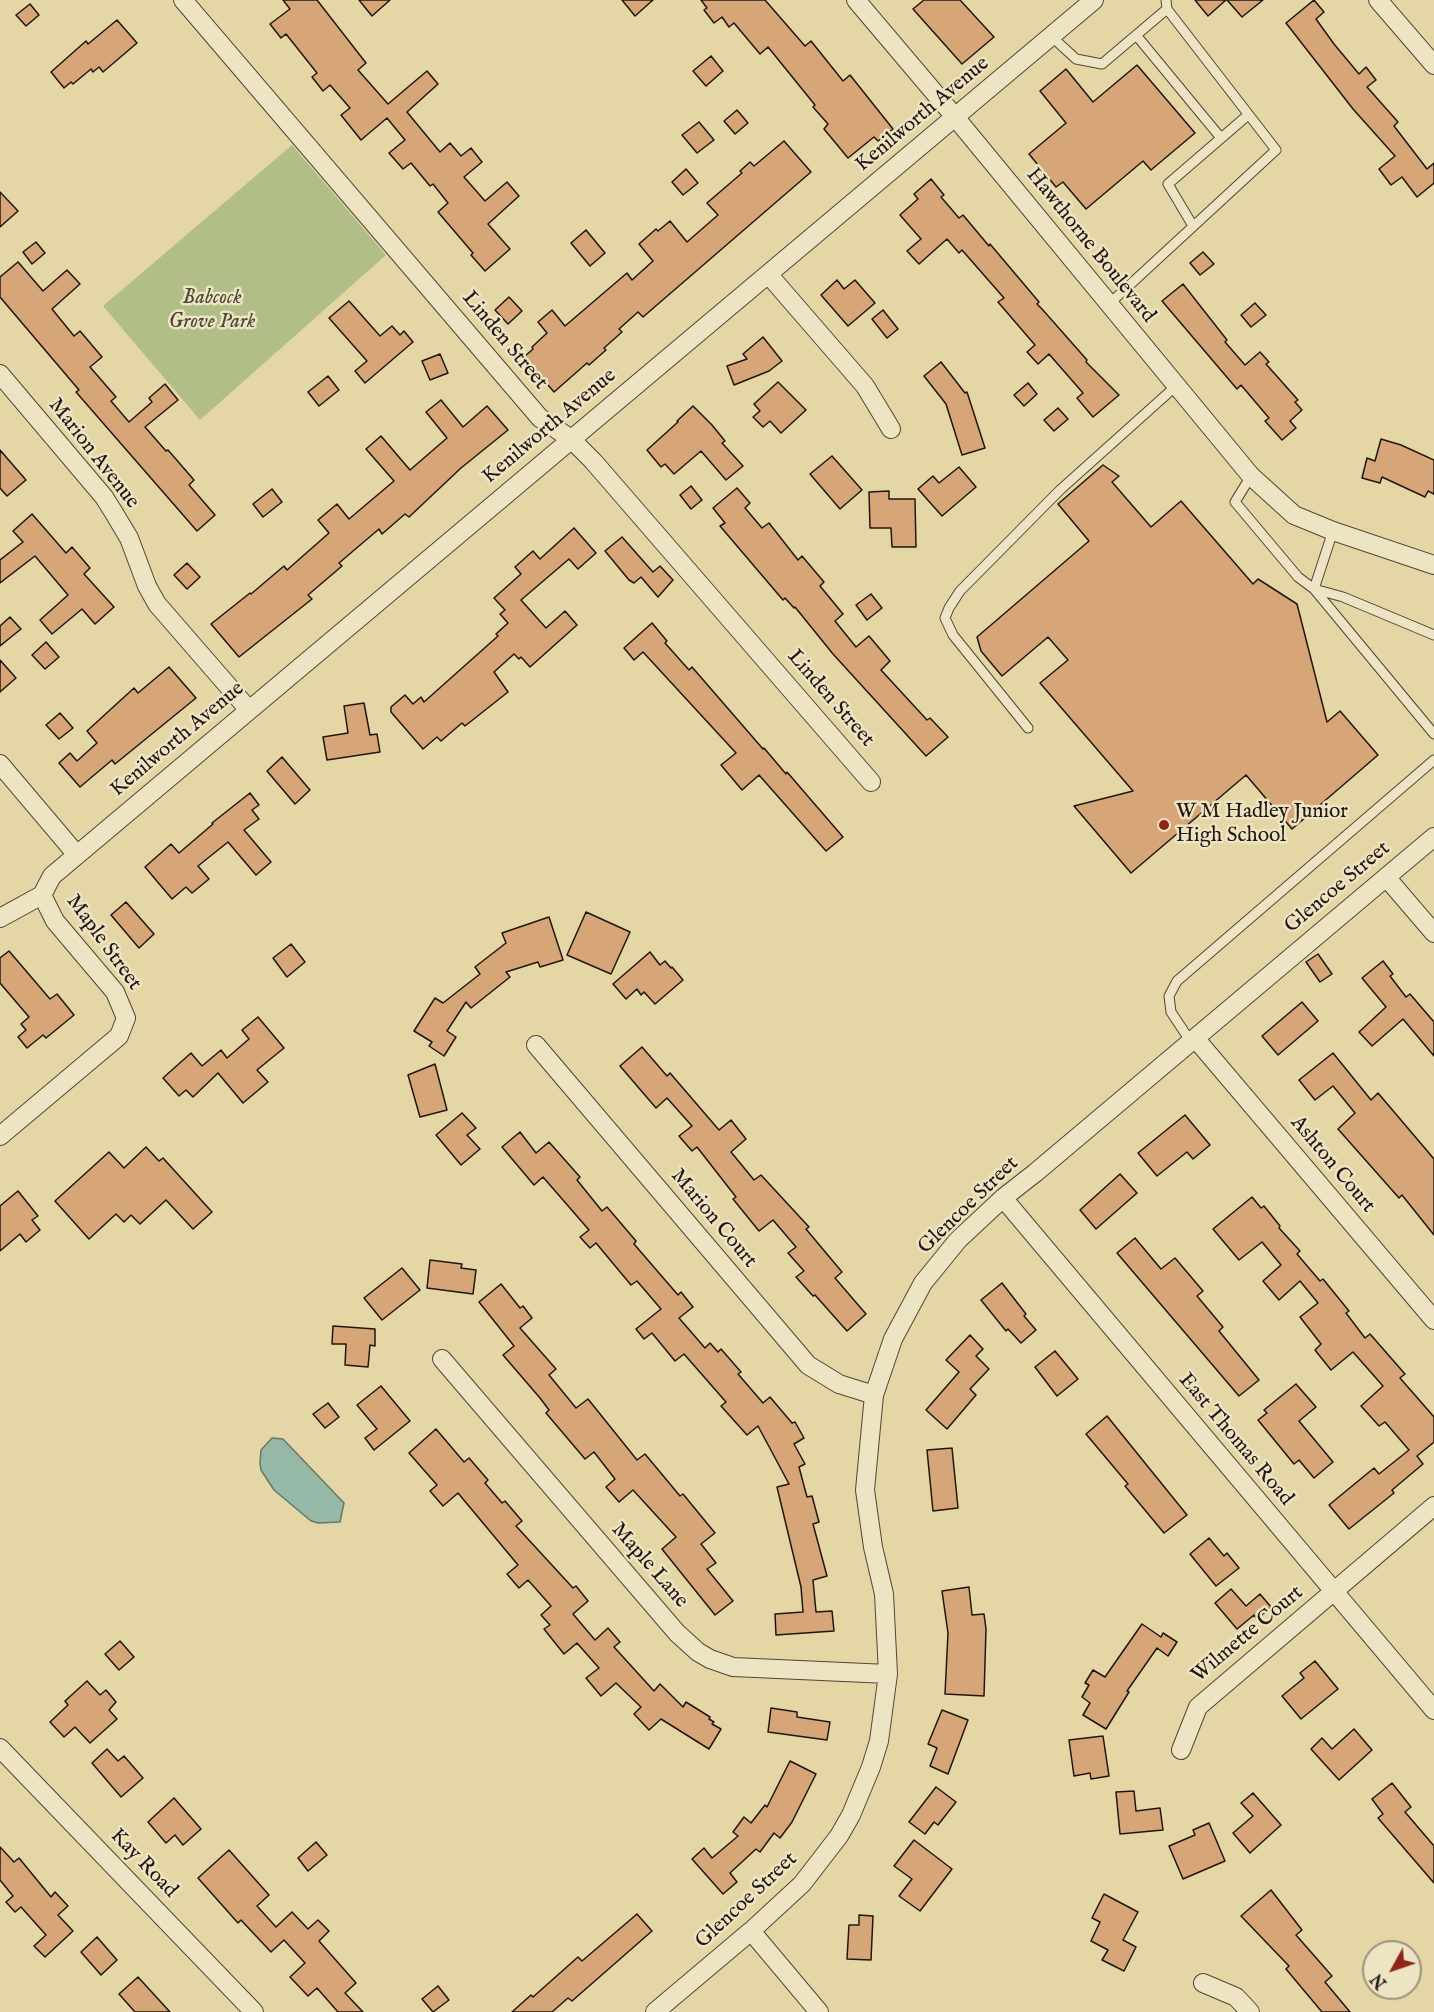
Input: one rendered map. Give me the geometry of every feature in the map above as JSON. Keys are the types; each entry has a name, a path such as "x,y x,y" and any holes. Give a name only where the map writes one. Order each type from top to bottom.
{"street":[{"name":"Linden Street","path":"183,0 540,418 571,439 601,470 871,782"},
{"name":"Hawthorne Boulevard","path":"856,0 1251,476 1294,515 1333,531 1434,565"},
{"name":"Kenilworth Avenue","path":"42,895 52,876 76,855 1094,0"},
{"path":"1378,0 1434,65"},
{"path":"768,274 865,386 891,429"},
{"name":"Marion Avenue","path":"0,374 104,497 129,538 147,586 157,604 249,710"},
{"path":"0,764 76,855"},
{"name":"Glencoe Street","path":"655,2012 751,1931 802,1884 822,1859 851,1815 871,1767 879,1741 888,1674 884,1594 873,1547 865,1490 874,1395 893,1340 923,1283 958,1240 1003,1198 1434,837"},
{"path":"1386,877 1434,933"},
{"path":"0,918 42,895"},
{"name":"Maple Street","path":"0,1136 119,1036 126,1018 115,992 55,921 42,895"},
{"name":"Ashton Court","path":"1193,1040 1434,1320"},
{"name":"Marion Court","path":"536,1046 808,1365 839,1384 874,1395"},
{"name":"East Thomas Road","path":"1003,1198 1434,1710"},
{"name":"Maple Lane","path":"442,1359 677,1633 698,1652 732,1667 888,1674"},
{"name":"Wilmette Court","path":"1181,1750 1198,1707 1434,1506"},
{"name":"Kay Road","path":"0,1748 254,2012"},
{"path":"751,1931 819,2012"},
{"path":"1203,1983 1236,1996 1250,2012"}],"lane":[{"path":"1052,36 1076,60 1102,64 1137,35 1166,4 1276,150 1109,304"},
{"path":"1137,35 1221,138"},
{"path":"1193,226 1168,184 1248,115"},
{"path":"1028,728 953,635 945,618 949,608 960,591 1060,490 1176,386"},
{"path":"1251,476 1235,502 1298,577 1314,589 1434,734"},
{"path":"1314,589 1333,531"},
{"path":"1314,589 1343,597 1434,635"},
{"path":"1193,1040 1171,1012 1169,996 1177,981 1434,760"}],"green space":[{"name":"Babcock Grove Park","path":"292,145 386,255 200,420 103,306"}],"shaded area":[{"path":"272,1438 283,1439 344,1503 340,1522 311,1521 274,1490 261,1470 260,1463 261,1450"}],"building":[{"path":"283,0 317,0 366,63 358,70 388,104 427,71 438,84 407,112 440,152 450,143 461,156 471,148 482,162 464,177 485,201 507,182 519,196 488,224 510,249 485,271 471,255 473,253 438,212 448,203 433,184 430,186 411,163 403,169 389,153 405,140 387,118 361,140 341,115 350,108 330,85 323,91 312,77 317,73 286,34 281,38 270,24 290,9"},
{"path":"359,0 390,0 372,16"},
{"path":"622,0 653,0 635,16"},
{"path":"701,0 765,0 805,46 811,41 843,81 850,75 893,129 878,141 874,137 848,158 824,129 828,124 813,107 815,105 768,47 760,54 734,23 729,27 722,17 714,23 704,10 707,8"},
{"path":"924,0 960,0 994,37 962,64 913,9"},
{"path":"1195,0 1226,0 1208,16"},
{"path":"1227,0 1263,0 1242,17"},
{"path":"1314,0 1324,12 1316,19 1334,44 1359,74 1366,67 1376,80 1367,87 1398,122 1394,126 1427,169 1434,163 1434,183 1417,197 1402,177 1391,185 1379,169 1395,156 1353,109 1286,23"},
{"path":"30,4 39,15 26,26 16,15"},
{"path":"117,20 137,43 103,72 99,67 93,72 91,69 73,84 71,82 64,88 51,72 86,41 88,44"},
{"path":"711,56 723,71 706,86 693,71"},
{"path":"1137,65 1195,133 1151,170 1143,161 1086,209 1063,182 1056,187 1029,154 1066,123 1040,91 1066,69 1093,102"},
{"path":"737,110 748,123 735,134 724,121"},
{"path":"699,122 714,140 697,153 682,135"},
{"path":"784,141 811,172 643,317 638,312 619,329 622,332 604,348 606,350 589,365 587,363 554,392 524,357 547,333 538,322 552,310 565,326 627,273 632,280 653,261 639,244 656,229 658,231 670,221 687,242 718,215 707,203 742,173 740,171 750,162 754,166"},
{"path":"686,169 698,183 683,195 672,182"},
{"path":"931,179 944,195 941,197 959,218 963,215 989,246 990,244 1039,302 1037,304 1087,360 1086,362 1119,395 1093,417 1077,398 1083,393 1049,354 1038,364 1027,352 1035,345 998,302 1004,298 962,250 959,253 947,239 919,264 907,251 921,239 900,215 918,199 914,194"},
{"path":"0,192 18,211 0,227"},
{"path":"586,230 605,253 590,266 571,243"},
{"path":"36,242 45,253 32,264 23,252"},
{"path":"1203,252 1214,264 1200,275 1190,263"},
{"path":"18,262 43,291 67,270 80,284 52,309 74,336 80,331 102,357 90,367 116,397 111,401 129,422 152,402 149,398 165,384 178,400 145,427 194,480 189,485 215,515 197,531 76,392 79,390 0,297 0,277"},
{"path":"837,280 844,289 855,280 875,303 848,326 821,295"},
{"path":"1183,284 1227,340 1225,342 1245,365 1260,352 1269,362 1266,364 1298,400 1295,402 1302,410 1290,421 1296,428 1282,440 1265,421 1269,418 1241,385 1237,389 1162,301"},
{"path":"509,297 522,311 508,324 495,310"},
{"path":"349,301 380,336 392,326 400,335 404,331 413,342 365,383 355,371 367,361 329,318"},
{"path":"1255,303 1266,315 1251,327 1241,315"},
{"path":"883,310 898,329 887,338 872,319"},
{"path":"763,337 782,361 769,371 734,385 727,366 747,359 743,354"},
{"path":"440,354 448,373 430,380 422,361"},
{"path":"941,362 965,393 967,392 985,448 962,455 946,404 924,376"},
{"path":"328,376 339,390 319,406 308,392"},
{"path":"778,382 806,410 781,433 770,421 763,427 753,417 760,411 754,404"},
{"path":"1028,383 1037,394 1024,406 1014,395"},
{"path":"441,400 463,427 487,406 508,430 461,468 409,517 405,514 382,534 379,529 339,563 342,566 308,595 312,599 239,657 211,624 284,566 287,570 329,533 318,520 337,504 349,519 394,481 366,449 381,436 410,470 447,438 426,412"},
{"path":"693,406 712,425 725,441 722,443 743,466 726,480 701,451 674,474 665,464 661,467 647,450"},
{"path":"1058,408 1068,419 1054,431 1044,420"},
{"path":"1381,439 1434,460 1434,494 1428,491 1425,497 1382,477 1380,483 1362,478 1367,458 1375,461"},
{"path":"0,450 26,480 7,496 0,488"},
{"path":"832,456 862,490 840,509 810,474"},
{"path":"1103,465 1119,476 1112,482 1151,527 1181,501 1253,584 1258,579 1297,604 1327,722 1340,711 1378,755 1292,829 1246,775 1131,873 1074,806 1133,791 1040,683 1068,660 1048,637 1002,676 981,651 977,637 1089,541 1058,504"},
{"path":"959,467 976,487 942,516 918,489 933,476 939,483"},
{"path":"691,486 702,500 691,509 680,495"},
{"path":"737,488 750,503 745,508 762,528 769,523 798,560 802,556 824,582 820,586 843,614 835,621 856,647 869,636 890,661 881,670 927,720 930,718 948,737 926,756 833,654 795,607 785,598 783,600 720,526 725,523 713,508"},
{"path":"272,489 282,502 263,517 253,504"},
{"path":"889,491 889,499 915,499 916,547 892,547 891,528 870,528 869,492"},
{"path":"32,514 66,553 72,547 90,568 84,574 114,607 95,624 82,609 52,634 40,620 68,595 35,556 0,583 0,560 23,542 13,531"},
{"path":"574,528 596,553 578,569 569,559 521,600 546,628 565,611 577,625 530,667 521,657 519,659 514,654 494,672 508,692 465,726 462,723 441,741 437,737 423,749 391,712 391,707 405,695 413,704 421,697 424,702 498,636 496,634 508,623 500,614 505,610 494,598 521,574 515,567 533,551 540,559"},
{"path":"622,537 653,572 660,566 673,580 658,597 641,577 634,583 629,580 605,551"},
{"path":"187,563 200,577 187,589 174,575"},
{"path":"871,594 882,608 867,620 856,605"},
{"path":"10,617 21,629 0,646 0,626"},
{"path":"652,623 667,641 665,643 689,670 692,667 843,837 826,851 759,775 742,790 721,765 736,753 643,652 634,660 624,648"},
{"path":"46,642 59,657 45,669 32,655"},
{"path":"0,660 16,678 0,692"},
{"path":"169,667 196,698 115,764 112,760 80,787 59,763 70,753 77,761 97,743 87,731 134,688 138,693"},
{"path":"364,703 370,735 377,734 380,752 327,760 323,737 348,733 344,706"},
{"path":"60,713 73,728 59,739 46,725"},
{"path":"282,757 310,790 295,804 267,771"},
{"path":"250,793 259,805 252,810 259,819 244,830 271,862 256,875 228,842 198,866 209,879 192,893 186,887 172,899 145,867 171,844 179,853"},
{"path":"126,902 154,934 139,948 111,915"},
{"path":"586,912 630,932 611,974 567,955"},
{"path":"549,917 563,960 540,967 538,962 506,972 510,977 471,1008 466,1002 447,1031 456,1037 444,1056 429,1046 432,1042 414,1031 435,998 443,1003 480,974 475,967 506,943 502,933"},
{"path":"291,944 305,962 287,977 273,958"},
{"path":"9,951 50,999 57,994 74,1015 46,1038 43,1035 27,1048 18,1037 26,1030 21,1024 29,1017 0,983 0,958"},
{"path":"650,952 660,965 665,961 683,980 655,1004 644,992 641,995 637,989 626,999 613,984"},
{"path":"1318,954 1332,974 1320,982 1306,962"},
{"path":"1383,961 1393,974 1390,976 1406,997 1410,994 1434,1022 1434,1056 1403,1019 1372,1046 1359,1032 1386,1007 1362,978"},
{"path":"1302,1002 1318,1021 1278,1055 1262,1036"},
{"path":"258,1017 284,1048 257,1070 268,1082 243,1103 218,1073 193,1097 186,1090 179,1096 163,1078 191,1053 202,1066 221,1050 227,1058 249,1039 242,1030"},
{"path":"642,1047 667,1076 670,1073 719,1130 731,1120 746,1139 731,1152 754,1180 761,1175 809,1227 806,1229 842,1272 835,1278 866,1314 847,1331 796,1277 804,1271 788,1253 796,1247 773,1220 759,1231 733,1199 736,1197 697,1147 692,1151 679,1136 692,1126 667,1098 656,1108 620,1066"},
{"path":"1333,1053 1371,1100 1378,1093 1434,1159 1434,1235 1402,1195 1399,1198 1338,1129 1355,1113 1333,1086 1315,1100 1299,1080"},
{"path":"435,1064 447,1110 420,1117 408,1075"},
{"path":"462,1113 476,1128 467,1135 480,1149 461,1165 436,1135"},
{"path":"1185,1115 1210,1145 1193,1159 1187,1152 1157,1176 1138,1153"},
{"path":"520,1132 536,1153 549,1142 580,1177 577,1180 602,1211 607,1207 636,1241 634,1244 678,1295 681,1292 693,1307 679,1318 705,1348 710,1343 718,1352 721,1349 741,1372 738,1374 763,1403 770,1397 792,1423 795,1422 804,1438 794,1444 805,1464 799,1467 807,1497 812,1496 819,1522 813,1524 827,1576 813,1580 816,1612 832,1611 834,1631 776,1635 775,1614 803,1612 801,1587 777,1487 789,1484 758,1426 747,1435 721,1406 726,1402 684,1354 675,1361 652,1333 644,1339 636,1329 661,1309 637,1281 631,1285 596,1243 590,1248 580,1237 589,1230 543,1177 534,1185 502,1147"},
{"path":"146,1147 159,1161 163,1158 212,1212 193,1229 166,1200 140,1224 131,1215 124,1222 116,1214 89,1239 55,1201 109,1152 124,1168"},
{"path":"1120,1174 1137,1193 1096,1229 1080,1210"},
{"path":"18,1191 38,1216 32,1220 40,1230 26,1242 20,1234 0,1251 0,1206"},
{"path":"1252,1197 1261,1208 1264,1206 1280,1226 1279,1228 1300,1251 1297,1254 1320,1281 1323,1279 1349,1311 1346,1313 1365,1338 1370,1334 1405,1374 1400,1378 1434,1417 1434,1442 1417,1456 1423,1464 1392,1490 1394,1493 1349,1529 1329,1505 1374,1468 1379,1474 1409,1450 1385,1422 1379,1426 1361,1406 1383,1386 1353,1352 1331,1370 1315,1350 1321,1344 1300,1317 1318,1303 1300,1281 1279,1300 1263,1281 1281,1265 1262,1242 1239,1260 1213,1229"},
{"path":"1135,1238 1161,1269 1175,1258 1203,1291 1197,1296 1223,1327 1219,1331 1259,1380 1239,1396 1117,1253"},
{"path":"430,1260 462,1264 461,1268 476,1270 473,1294 427,1288"},
{"path":"402,1268 420,1290 382,1320 364,1298"},
{"path":"1002,1283 1036,1330 1021,1343 1008,1329 1006,1331 981,1300"},
{"path":"501,1284 520,1308 523,1306 532,1318 520,1328 556,1369 549,1375 576,1408 588,1399 637,1460 645,1454 680,1496 683,1494 715,1533 701,1544 716,1563 707,1569 733,1601 715,1615 662,1549 676,1537 633,1490 619,1502 606,1487 615,1479 594,1452 585,1459 546,1413 549,1410 540,1398 503,1355 514,1346 479,1302"},
{"path":"333,1326 375,1329 375,1346 370,1345 368,1367 345,1365 346,1344 332,1344"},
{"path":"970,1335 983,1349 976,1356 989,1369 970,1389 976,1395 947,1429 926,1410 959,1372 946,1360"},
{"path":"1055,1351 1078,1379 1057,1396 1035,1367"},
{"path":"1296,1384 1316,1407 1299,1421 1333,1462 1314,1478 1299,1460 1294,1464 1258,1420 1267,1413 1264,1410"},
{"path":"381,1386 410,1421 374,1450 365,1438 377,1429 357,1405"},
{"path":"328,1403 339,1417 325,1428 313,1414"},
{"path":"1107,1416 1187,1515 1164,1533 1125,1486 1128,1484 1086,1434"},
{"path":"436,1429 464,1462 469,1458 488,1480 485,1483 522,1521 516,1526 573,1588 576,1586 588,1601 573,1614 595,1640 608,1628 620,1642 614,1647 654,1691 660,1684 683,1707 686,1702 710,1717 709,1719 714,1722 712,1724 721,1729 709,1749 661,1719 649,1730 634,1714 641,1707 616,1683 601,1696 586,1678 599,1668 577,1643 564,1654 544,1629 550,1625 541,1615 551,1606 528,1580 519,1588 507,1574 518,1565 458,1493 443,1506 430,1491 437,1485 409,1453"},
{"path":"952,1448 958,1508 933,1511 927,1450"},
{"path":"1209,1538 1224,1556 1227,1553 1239,1568 1216,1586 1190,1554"},
{"path":"969,1587 972,1615 984,1614 986,1629 984,1696 945,1694 948,1633 942,1591"},
{"path":"1231,1589 1246,1606 1260,1594 1271,1607 1257,1619 1254,1615 1237,1629 1215,1603"},
{"path":"1142,1624 1161,1637 1163,1633 1177,1642 1168,1656 1157,1648 1127,1691 1129,1692 1106,1729 1083,1715 1090,1703 1082,1697 1089,1685 1085,1683 1093,1670 1105,1677"},
{"path":"120,1641 134,1657 119,1670 105,1654"},
{"path":"1315,1661 1338,1689 1301,1719 1282,1696 1304,1678 1300,1673"},
{"path":"87,1681 100,1695 106,1690 116,1702 109,1710 117,1719 90,1743 75,1727 64,1737 50,1722 68,1705 65,1701"},
{"path":"771,1708 797,1712 797,1717 830,1722 827,1740 768,1732"},
{"path":"942,1710 968,1720 948,1774 930,1766 937,1748 928,1744"},
{"path":"1354,1729 1372,1750 1339,1780 1311,1749 1322,1738 1332,1749"},
{"path":"1103,1736 1109,1776 1091,1779 1090,1773 1074,1776 1069,1740"},
{"path":"107,1749 118,1761 124,1756 143,1778 121,1797 92,1763"},
{"path":"790,1761 816,1774 792,1822 780,1838 774,1833 760,1852 756,1849 730,1873 737,1882 723,1894 692,1859 704,1848 712,1858 738,1836 733,1832 744,1817 751,1823 765,1805 767,1807"},
{"path":"1392,1783 1411,1807 1405,1812 1434,1846 1434,1883 1378,1818 1383,1814 1372,1799"},
{"path":"936,1787 956,1802 938,1825 934,1822 925,1834 909,1822"},
{"path":"1134,1791 1136,1811 1160,1808 1163,1830 1120,1834 1116,1792"},
{"path":"1253,1793 1281,1825 1250,1853 1233,1833 1253,1816 1241,1803"},
{"path":"174,1798 201,1829 183,1845 175,1835 166,1843 148,1822"},
{"path":"1209,1823 1225,1861 1183,1879 1169,1846 1195,1835 1193,1830"},
{"path":"914,1840 952,1869 920,1911 899,1896 912,1879 894,1866"},
{"path":"316,1842 327,1855 308,1871 298,1858"},
{"path":"0,1847 14,1862 19,1858 51,1897 55,1892 68,1906 58,1915 73,1931 45,1957 34,1946 46,1935 21,1907 15,1912 6,1902 13,1896 0,1880"},
{"path":"229,1850 269,1895 257,1906 276,1927 292,1912 308,1929 318,1920 329,1931 319,1941 356,1983 345,1993 363,2012 338,2012 317,1988 308,1996 290,1977 305,1963 284,1940 271,1952 241,1920 238,1923 198,1878"},
{"path":"1271,1890 1302,1930 1296,1935 1332,1976 1325,1982 1350,2012 1322,2012 1286,1969 1289,1966 1241,1916"},
{"path":"1104,1894 1138,1912 1123,1940 1136,1947 1124,1971 1102,1960 1108,1950 1091,1941 1100,1922 1092,1918"},
{"path":"637,1914 652,1931 572,2001 568,1998 552,2012 512,2012 531,1995 533,1997 578,1957 582,1961"},
{"path":"859,1915 873,1916 871,1960 847,1959 849,1925 859,1925"},
{"path":"97,1937 117,1960 101,1975 81,1952"},
{"path":"138,1977 170,2012 135,2012 119,1994"},
{"path":"438,1986 449,2000 433,2012 422,1999"}],"place":[{"name":"W M Hadley Junior High School","path":"1164,825"}]}
